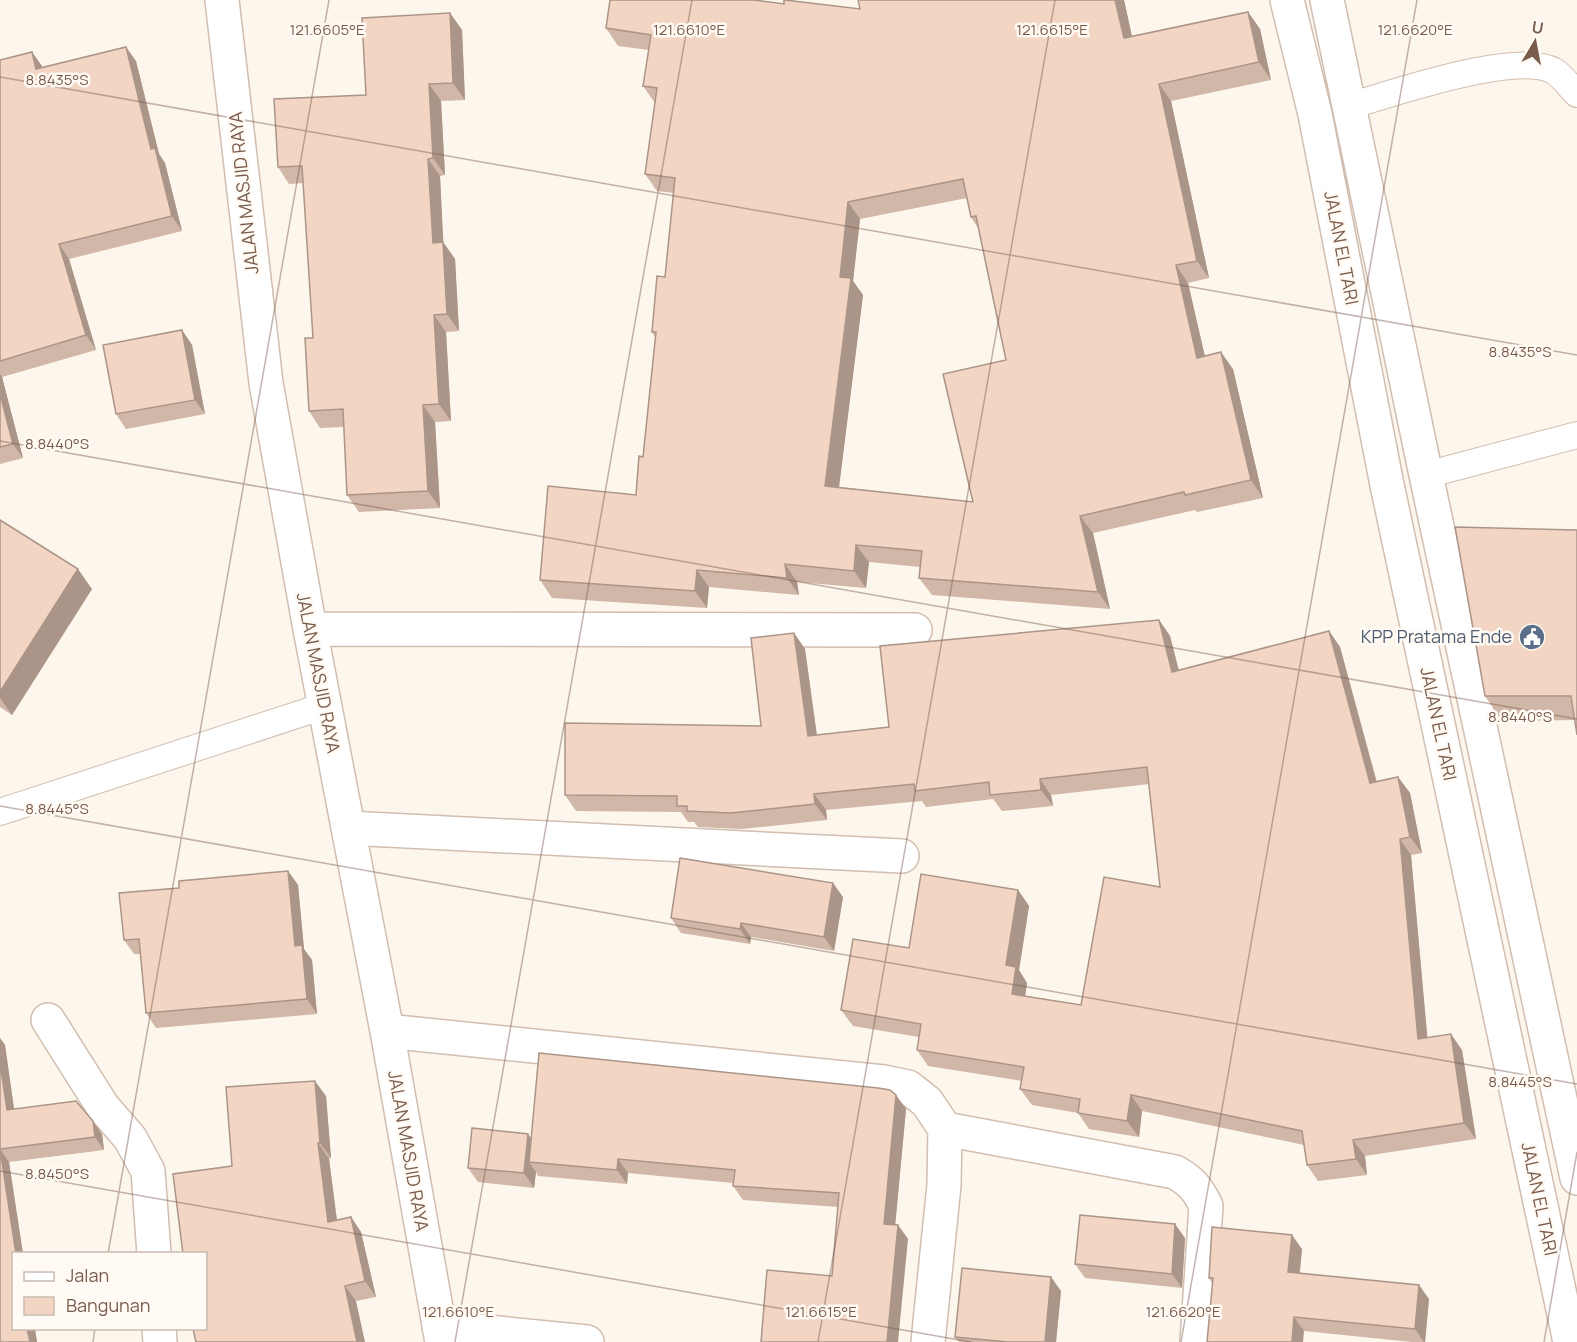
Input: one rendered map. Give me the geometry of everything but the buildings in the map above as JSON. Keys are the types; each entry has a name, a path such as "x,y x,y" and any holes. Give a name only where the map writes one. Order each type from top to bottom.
{"street":[{"name":"JALAN MASJID RAYA","path":"222,0 266,383 324,706 387,1031 440,1335"},
{"name":"JALAN EL TARI","path":"1287,0 1315,114 1387,485 1568,1293 1570,1342"},
{"name":"JALAN EL TARI","path":"1327,0 1577,1178"},
{"path":"310,629 915,630"},
{"path":"348,828 902,856"},
{"path":"48,1020 103,1107 130,1138 148,1171 154,1252"},
{"path":"387,1031 884,1082 908,1087 927,1102 945,1129 944,1185 928,1342"},
{"path":"945,1129 1175,1172 1189,1180 1199,1190 1206,1206 1197,1342"},
{"path":"440,1335 587,1342"}],"lane":[{"path":"1349,106 1487,68 1530,66 1554,71 1577,94"},
{"path":"1426,475 1577,435"},
{"path":"0,812 324,706"}],"place":[{"name":"KPP Pratama Ende","path":"1532,637"}]}
